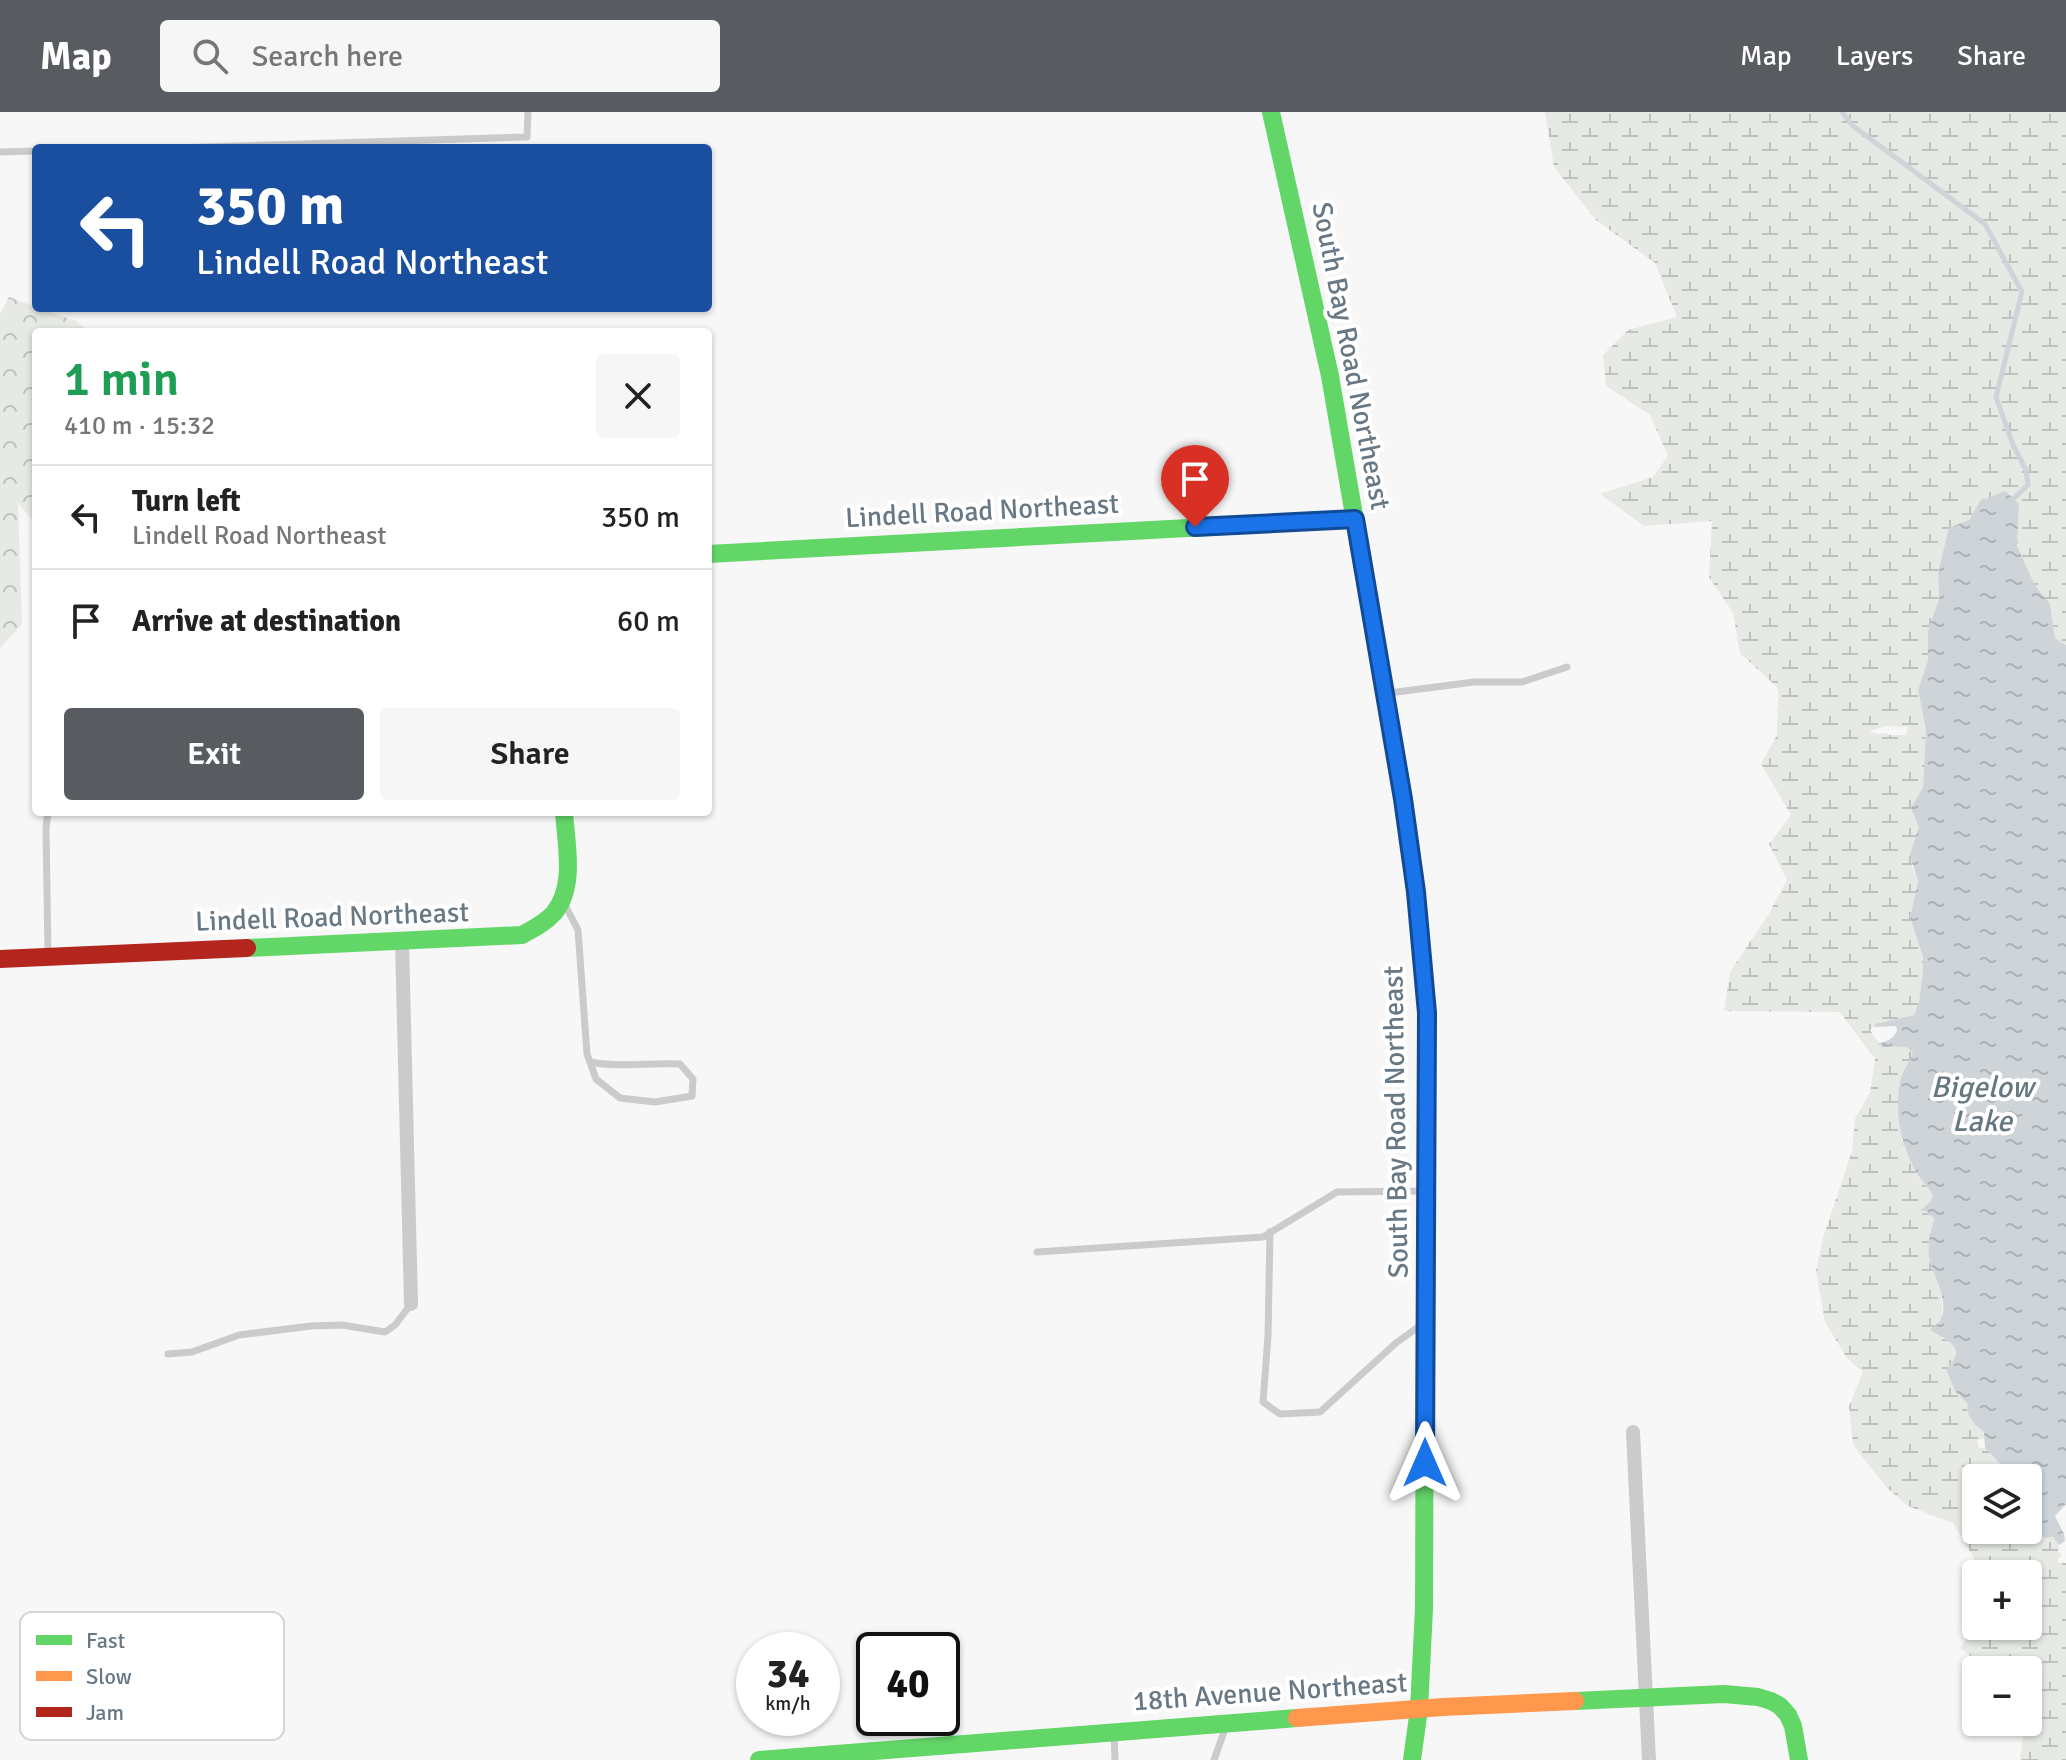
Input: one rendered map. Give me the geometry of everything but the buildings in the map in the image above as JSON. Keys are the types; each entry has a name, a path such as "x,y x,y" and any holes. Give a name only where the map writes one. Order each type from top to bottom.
{"street":[{"name":"South Bay Road Northeast","path":"1271,112 1330,376 1355,519 1409,840 1427,1013 1424,1608 1419,1709 1412,1760"},
{"name":"Lindell Road Northeast","path":"712,554 1355,519"},
{"path":"563,901 567,871 564,816"},
{"name":"Lindell Road Northeast","path":"0,959 522,935 549,921 563,901"},
{"path":"402,942 411,1304"},
{"path":"1633,1432 1649,1760"},
{"name":"18th Avenue Northeast","path":"759,1760 1419,1709 1748,1695 1767,1699 1783,1708 1791,1719 1797,1738 1799,1760"}],"lane":[{"path":"303,144 527,137 528,112"},
{"path":"0,152 32,151"},
{"path":"1385,694 1474,682 1522,682 1567,667"},
{"path":"48,816 48,957"},
{"path":"563,901 578,930 587,1054 596,1079 620,1098 655,1102 692,1096 693,1079 680,1064 608,1066 590,1062"},
{"path":"1037,1252 1263,1237 1337,1192 1426,1191"},
{"path":"1270,1232 1263,1402 1280,1414 1320,1412 1396,1343 1426,1321"},
{"path":"168,1354 192,1352 239,1335 311,1326 342,1325 385,1332 395,1325 411,1304"},
{"path":"1214,1760 1227,1724"},
{"path":"1114,1733 1115,1760"}],"green space":[{"path":"1545,112 2066,112 2066,645 2055,638 2050,604 2035,585 2017,545 2019,504 1980,501 1938,573 1939,599 1928,630 1928,660 1918,690 1926,730 1923,787 1911,808 1919,827 1912,867 1918,882 1910,917 1923,957 1919,1002 1914,1015 1875,1024 1870,1030 1877,1041 1888,1046 1906,1047 1913,1053 1900,1080 1898,1113 1903,1144 1919,1178 1934,1195 1932,1201 1921,1210 1934,1217 1929,1256 1942,1299 1942,1338 1952,1342 1955,1353 1947,1369 1955,1391 1967,1403 1968,1414 1984,1432 1984,1438 1977,1441 1979,1448 1985,1448 2000,1464 1962,1464 1962,1538 1953,1523 1908,1506 1887,1488 1853,1445 1849,1406 1863,1372 1847,1358 1825,1322 1816,1271 1823,1238 1852,1151 1855,1119 1870,1093 1875,1059 1840,1012 1724,1011 1730,972 1787,880 1769,844 1791,815 1761,764 1777,735 1778,688 1740,653 1733,613 1709,577 1712,521 1644,526 1600,494 1653,477 1668,456 1650,415 1606,386 1603,355 1628,330 1677,317 1655,263 1596,220 1554,167","holes":["1886,726 1907,727 1906,735 1877,734 1869,731"]},
{"path":"9,297 32,305 32,312 50,312 85,328 32,328 32,520 18,503 22,624 0,648 0,314"},
{"path":"2042,1534 2044,1538 2053,1537 2059,1545 2058,1551 2062,1556 2058,1558 2058,1563 2066,1563 2066,1760 2020,1760 2023,1736 2042,1736 2042,1656 1970,1656 1960,1648 1966,1640 2042,1640 2042,1560 1974,1558 1966,1544 2042,1544"}],"water":[{"name":"Bigelow Lake","path":"2005,491 2019,504 2017,546 2035,585 2050,604 2055,638 2066,645 2066,1504 2055,1516 2065,1541 2059,1545 2053,1537 2042,1536 2042,1464 2000,1464 1985,1448 1984,1432 1968,1414 1967,1403 1955,1391 1946,1369 1955,1355 1953,1345 1930,1330 1940,1321 1943,1306 1929,1257 1934,1218 1920,1211 1933,1195 1912,1164 1903,1142 1899,1118 1901,1079 1913,1053 1906,1047 1877,1044 1892,1038 1896,1026 1874,1027 1875,1024 1914,1015 1919,1002 1923,957 1910,917 1918,882 1910,855 1919,827 1911,808 1923,787 1926,730 1918,690 1928,660 1928,630 1939,599 1938,573 1949,528 1969,520 1980,501"}],"waterway":[{"path":"1842,112 1853,126 1985,224 2022,292 1996,397 2013,445 2026,470 2028,485 2014,498"}],"traffic: fast":[{"path":"1271,112 1330,376 1403,799 1416,892 1427,1013 1427,1084"},
{"path":"712,554 1355,519"},
{"path":"247,948 522,935 543,923 561,902 568,864 564,816"},
{"path":"1412,1760 1419,1709 1424,1608 1425,1320"},
{"path":"1575,1701 1724,1694 1758,1697 1780,1706 1788,1715 1799,1760"},
{"path":"759,1760 1297,1718"}],"traffic: slow":[{"path":"1297,1718 1575,1701"}],"traffic: jam":[{"path":"0,959 247,948"},
{"path":"1425,1320 1427,1084"}],"route":[{"path":"1195,527 1355,519 1403,799 1416,892 1427,1013 1425,1463"}]}
